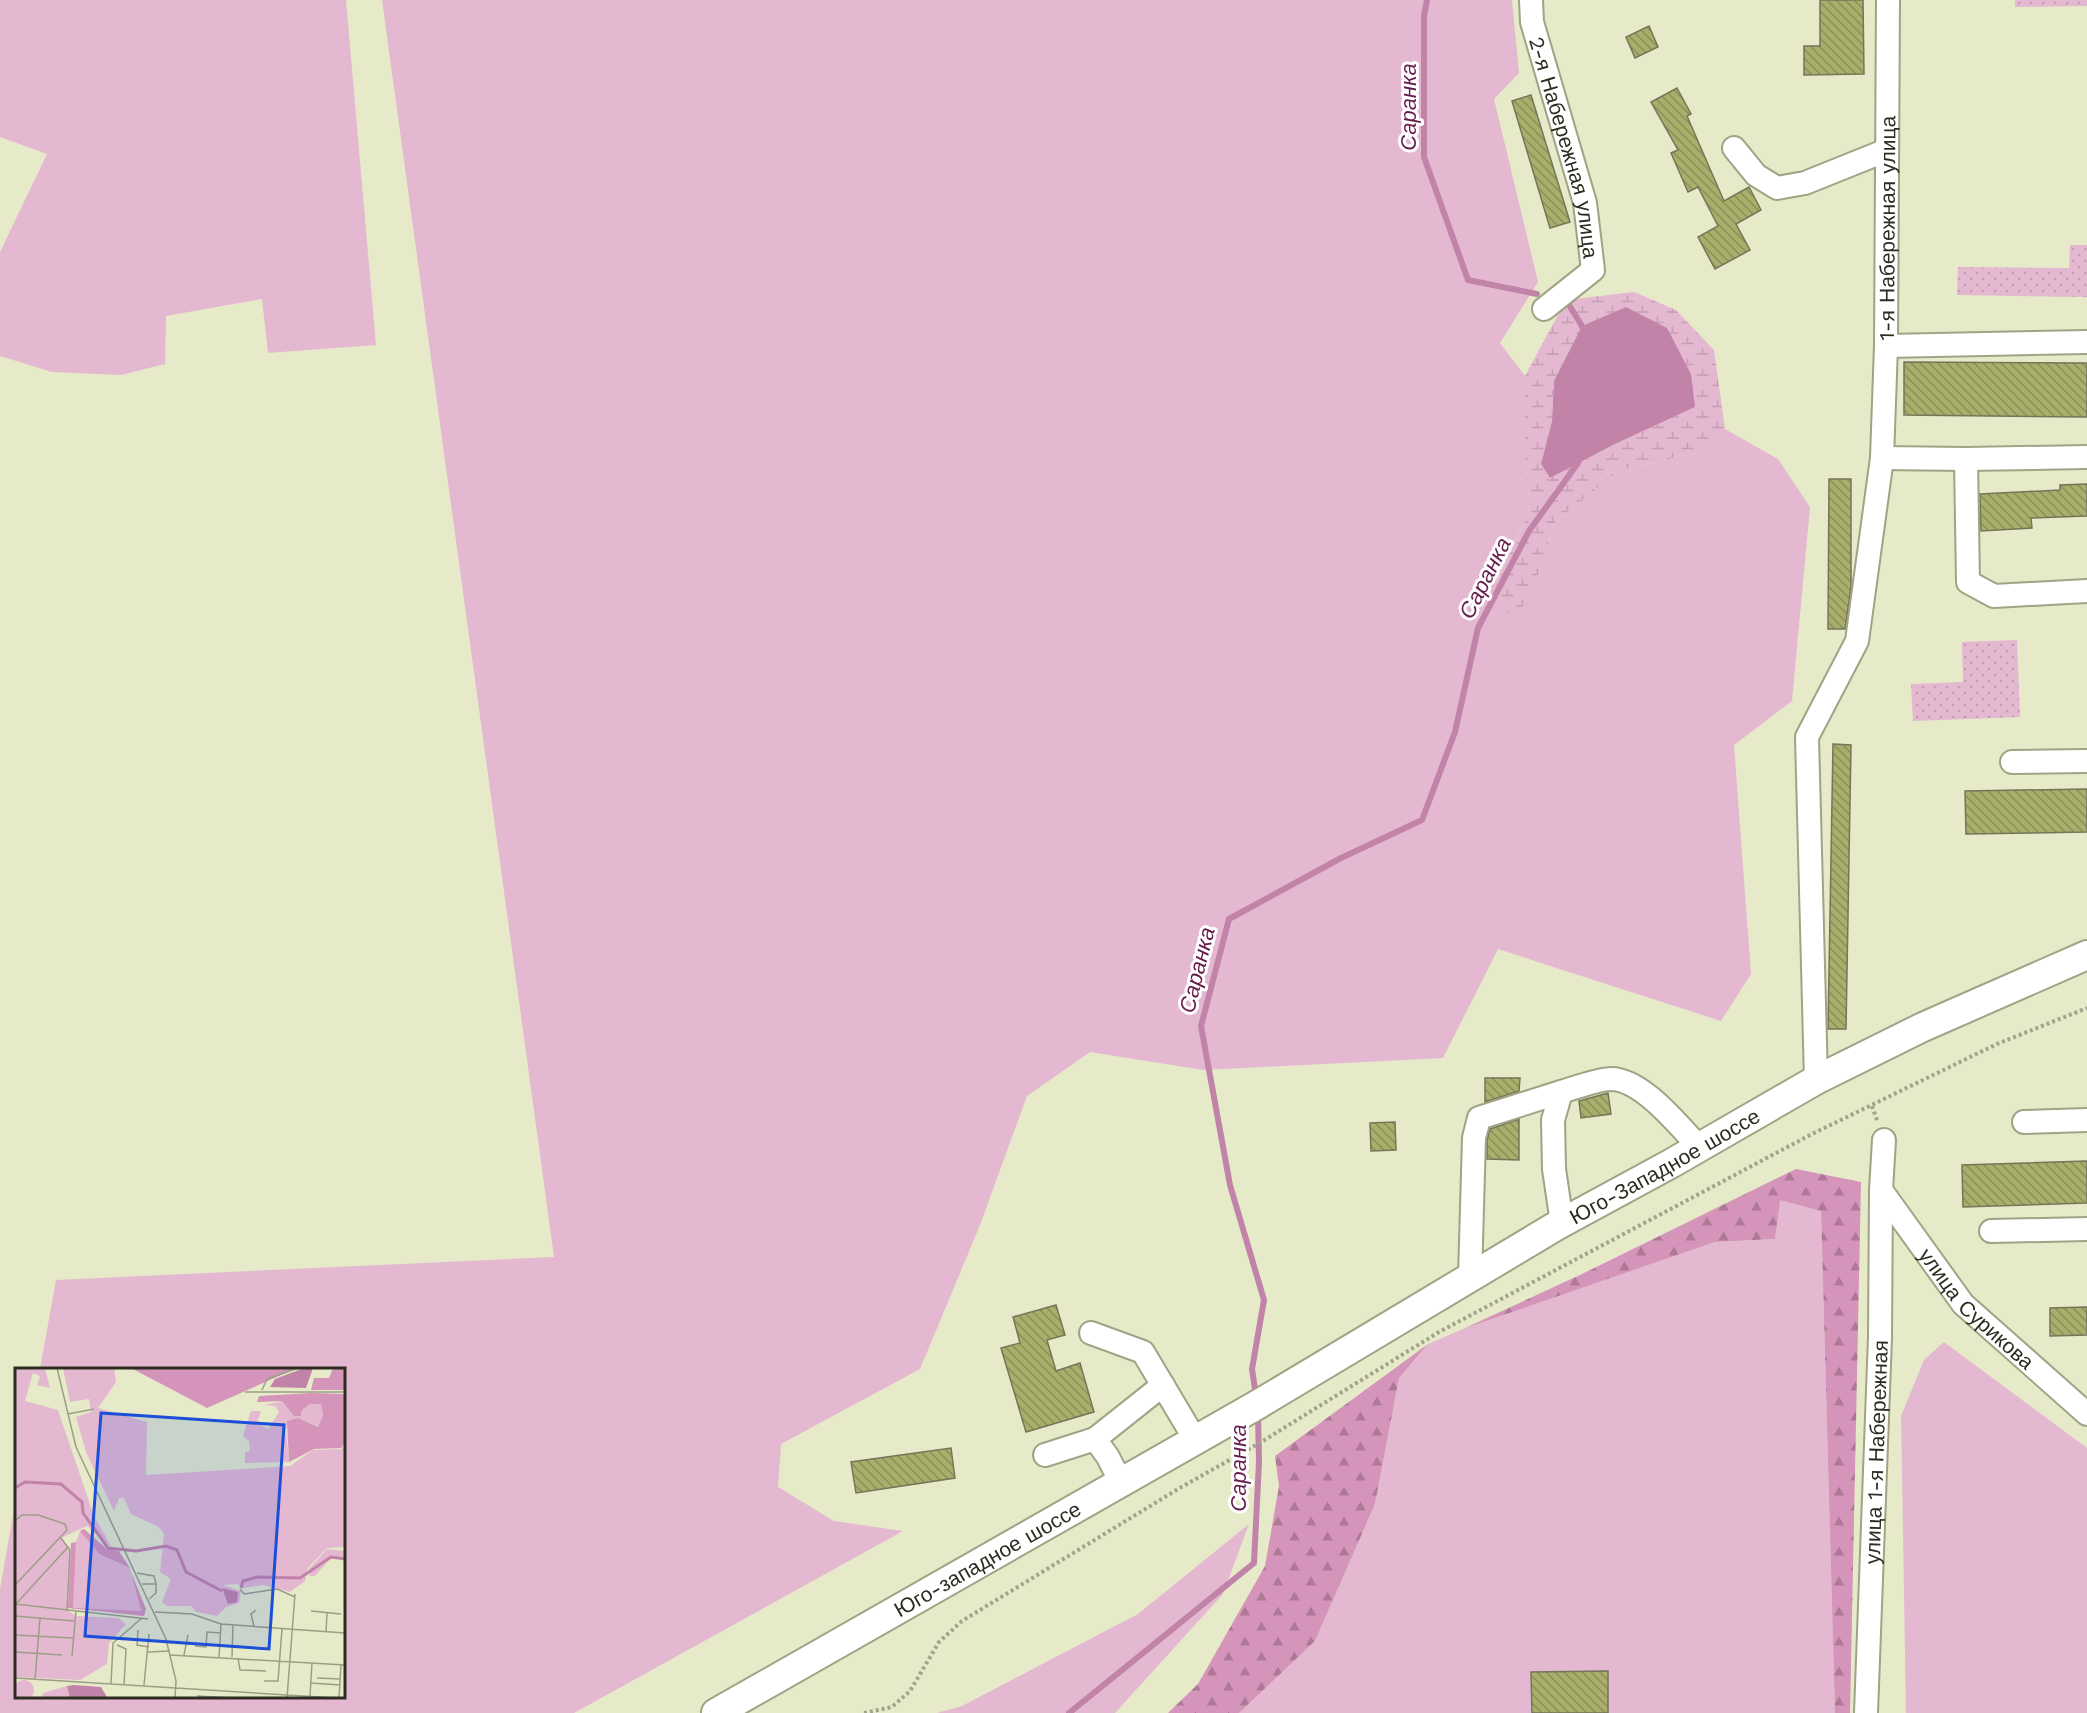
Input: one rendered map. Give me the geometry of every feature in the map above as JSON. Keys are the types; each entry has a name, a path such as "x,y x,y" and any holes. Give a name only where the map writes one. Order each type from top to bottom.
{"main road":[{"name":"Юго-Западное шоссе","path":"1257,1405 1562,1223 1816,1080 1923,1027 2087,955"},
{"name":"Юго-западное шоссе","path":"716,1713 1257,1405"}],"street":[{"name":"2-я Набережная улица","path":"1531,0 1532,22 1585,203 1593,270 1544,309"},
{"name":"1-я Набережная улица","path":"1816,1080 1807,737 1857,640 1882,458 1886,346 1888,0"},
{"path":"1734,148 1756,175 1777,188 1805,183 1887,150"},
{"path":"1886,346 2087,342"},
{"path":"1882,458 2087,457"},
{"path":"1966,459 1968,582 1994,596 2087,591"},
{"path":"2012,762 2087,761"},
{"path":"1470,1277 1474,1138 1479,1118 1561,1092 1612,1079 1636,1086 1667,1113 1699,1147"},
{"path":"1561,1092 1553,1120 1554,1169 1562,1223"},
{"path":"2024,1122 2087,1120"},
{"name":"улица 1-я Набережная","path":"1866,1713 1880,1337 1881,1190 1884,1140"},
{"name":"улица Сурикова","path":"1881,1190 1963,1304 2087,1414"},
{"path":"1991,1231 2087,1229"},
{"path":"1091,1333 1143,1352 1196,1441"},
{"path":"1045,1455 1095,1439 1163,1385"},
{"path":"1095,1439 1108,1457 1121,1483"}],"path":[{"path":"864,1713 892,1707 910,1691 939,1642 962,1621 1178,1489 1258,1444 1439,1332 1812,1134 1997,1044 2087,1008"}],"green space":[{"path":"0,0 346,0 376,345 268,353 262,299 166,316 165,364 121,375 52,372 0,356 0,252 47,154 0,137"},
{"path":"382,0 1512,0 1519,73 1494,99 1538,282 1500,343 1525,376 1525,458 1530,510 1496,581 1535,585 1556,521 1620,470 1697,453 1725,429 1778,459 1810,507 1792,701 1734,745 1751,974 1721,1021 1498,949 1443,1058 1203,1070 1090,1052 1027,1096 980,1225 920,1369 781,1444 778,1487 834,1521 903,1531 574,1713 0,1713 0,1589 15,1504 15,1698 345,1698 345,1368 40,1368 56,1280 554,1257"},
{"path":"2015,0 2087,0 2087,6 2015,7"},
{"path":"2070,245 2087,245 2087,297 1957,295 1958,267 2069,268"},
{"path":"1634,292 1676,310 1714,350 1725,429 1697,453 1620,470 1556,521 1535,585 1519,612 1504,613 1496,582 1530,510 1525,458 1525,376 1566,300","holes":["1554,381 1695,407 1615,444 1550,478 1541,464 1552,421"]},
{"path":"2017,640 2020,717 1913,721 1911,684 1963,682 1962,642"},
{"path":"1796,1169 1861,1182 1850,1713 1835,1713 1821,1211 1780,1200 1775,1239 1715,1242 1463,1329 1582,1274"},
{"path":"1779,1199 1821,1211 1835,1713 1239,1713 1315,1641 1375,1504 1399,1378 1428,1344 1463,1329 1715,1242 1775,1239"},
{"path":"1944,1342 2087,1448 2087,1713 1906,1713 1901,1416 1924,1360"},
{"path":"1428,1344 1399,1378 1375,1504 1315,1641 1239,1713 1168,1713 1198,1684 1265,1566 1279,1486 1275,1456"},
{"path":"1249,1524 1223,1594 1115,1713 937,1713 962,1706 1138,1614"}],"shaded area":[{"path":"1626,307 1667,328 1691,374 1695,407 1615,444 1550,478 1541,464 1552,421 1554,381 1582,326"}],"building":[{"path":"1820,0 1863,0 1864,74 1804,75 1804,46 1820,46"},
{"path":"1649,26 1658,47 1635,58 1626,37"},
{"path":"1677,88 1691,114 1687,116 1724,201 1749,187 1761,210 1736,224 1750,250 1715,269 1698,237 1718,226 1698,187 1688,192 1671,153 1678,150 1651,102"},
{"path":"1531,95 1570,222 1550,228 1512,101"},
{"path":"1904,362 2087,363 2087,417 1904,415"},
{"path":"1829,479 1851,479 1851,587 1845,629 1828,629"},
{"path":"2087,484 2087,516 2031,518 2032,528 1981,531 1980,494 2060,490 2060,485"},
{"path":"1833,744 1851,745 1846,1029 1828,1029"},
{"path":"2087,789 2087,832 1966,834 1965,791"},
{"path":"1485,1078 1520,1078 1519,1091 1485,1102"},
{"path":"1608,1093 1611,1114 1581,1118 1579,1101"},
{"path":"1519,1119 1519,1160 1487,1159 1487,1140 1490,1129"},
{"path":"1395,1122 1396,1150 1371,1151 1370,1123"},
{"path":"2087,1161 2087,1203 1963,1207 1962,1165"},
{"path":"1056,1305 1065,1335 1047,1340 1056,1371 1080,1363 1094,1412 1026,1432 1001,1348 1020,1343 1013,1317"},
{"path":"2087,1307 2087,1335 2050,1336 2050,1308"},
{"path":"951,1448 955,1478 856,1493 851,1462"},
{"path":"1608,1671 1608,1713 1532,1713 1531,1672"}],"waterway":[{"name":"Саранка","path":"1427,0 1424,16 1424,157 1468,280 1537,294"},
{"name":"Саранка","path":"1566,300 1584,332"},
{"name":"Саранка","path":"1256,1396 1252,1369 1264,1300 1230,1185 1201,1026 1229,919 1341,858 1422,820 1455,732 1478,628 1529,531 1578,463 1580,455"},
{"name":"Саранка","path":"1069,1713 1254,1563 1259,1462 1258,1415"}]}
